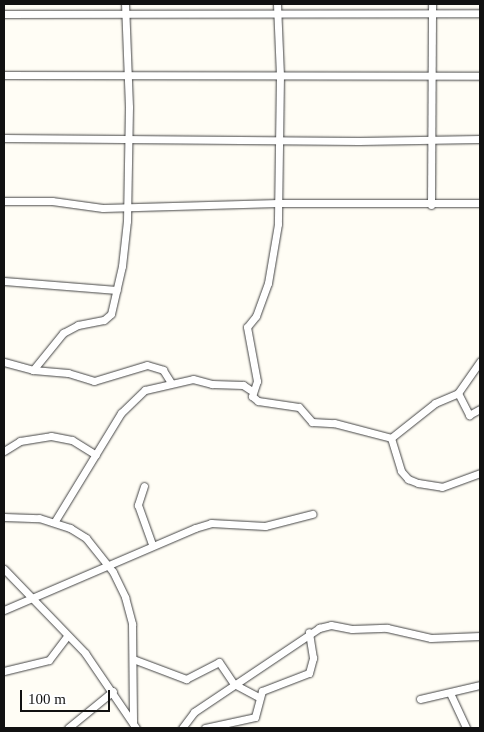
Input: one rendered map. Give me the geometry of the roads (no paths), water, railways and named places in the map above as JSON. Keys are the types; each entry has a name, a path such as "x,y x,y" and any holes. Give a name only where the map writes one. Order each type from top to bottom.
{"street":[{"path":"33,370 63,334 78,325 109,318 117,290 125,245 129,107 126,75 125,4"},
{"path":"431,205 430,78 432,4"},
{"path":"277,8 280,75 277,238 268,283 256,316 247,327 257,381 252,391 252,396 258,401 299,407 312,422 334,423 391,438"},
{"path":"4,14 125,13 277,8 432,14 480,13"},
{"path":"4,75 280,75 430,78 480,76"},
{"path":"4,138 430,141 480,139"},
{"path":"4,201 52,201 86,207 126,208 278,203 431,205 480,203"},
{"path":"4,281 117,290"},
{"path":"391,438 435,403 458,393 480,361"},
{"path":"4,362 33,370 68,373 94,381 147,365 163,370 171,383"},
{"path":"54,521 131,401 145,390 194,379 212,384 243,385 252,391"},
{"path":"458,393 469,415 480,409"},
{"path":"4,451 20,441 51,436 72,440 96,455"},
{"path":"391,438 401,471 408,479 418,483 442,487 480,472"},
{"path":"144,486 138,505 152,544"},
{"path":"4,610 152,544 211,523 265,526 312,514"},
{"path":"4,517 54,521 86,538 107,564 119,583 129,611 133,658 134,726"},
{"path":"4,569 90,659 113,691 134,726"},
{"path":"182,728 194,712 309,632 331,625 352,629 387,628 431,638 480,636"},
{"path":"205,728 255,717 258,697 267,688 309,674 313,658 309,632"},
{"path":"4,671 49,660 67,636"},
{"path":"133,658 186,679 219,662 234,684 258,697"},
{"path":"420,699 480,685"},
{"path":"68,728 113,691"},
{"path":"450,692 466,728"}]}
